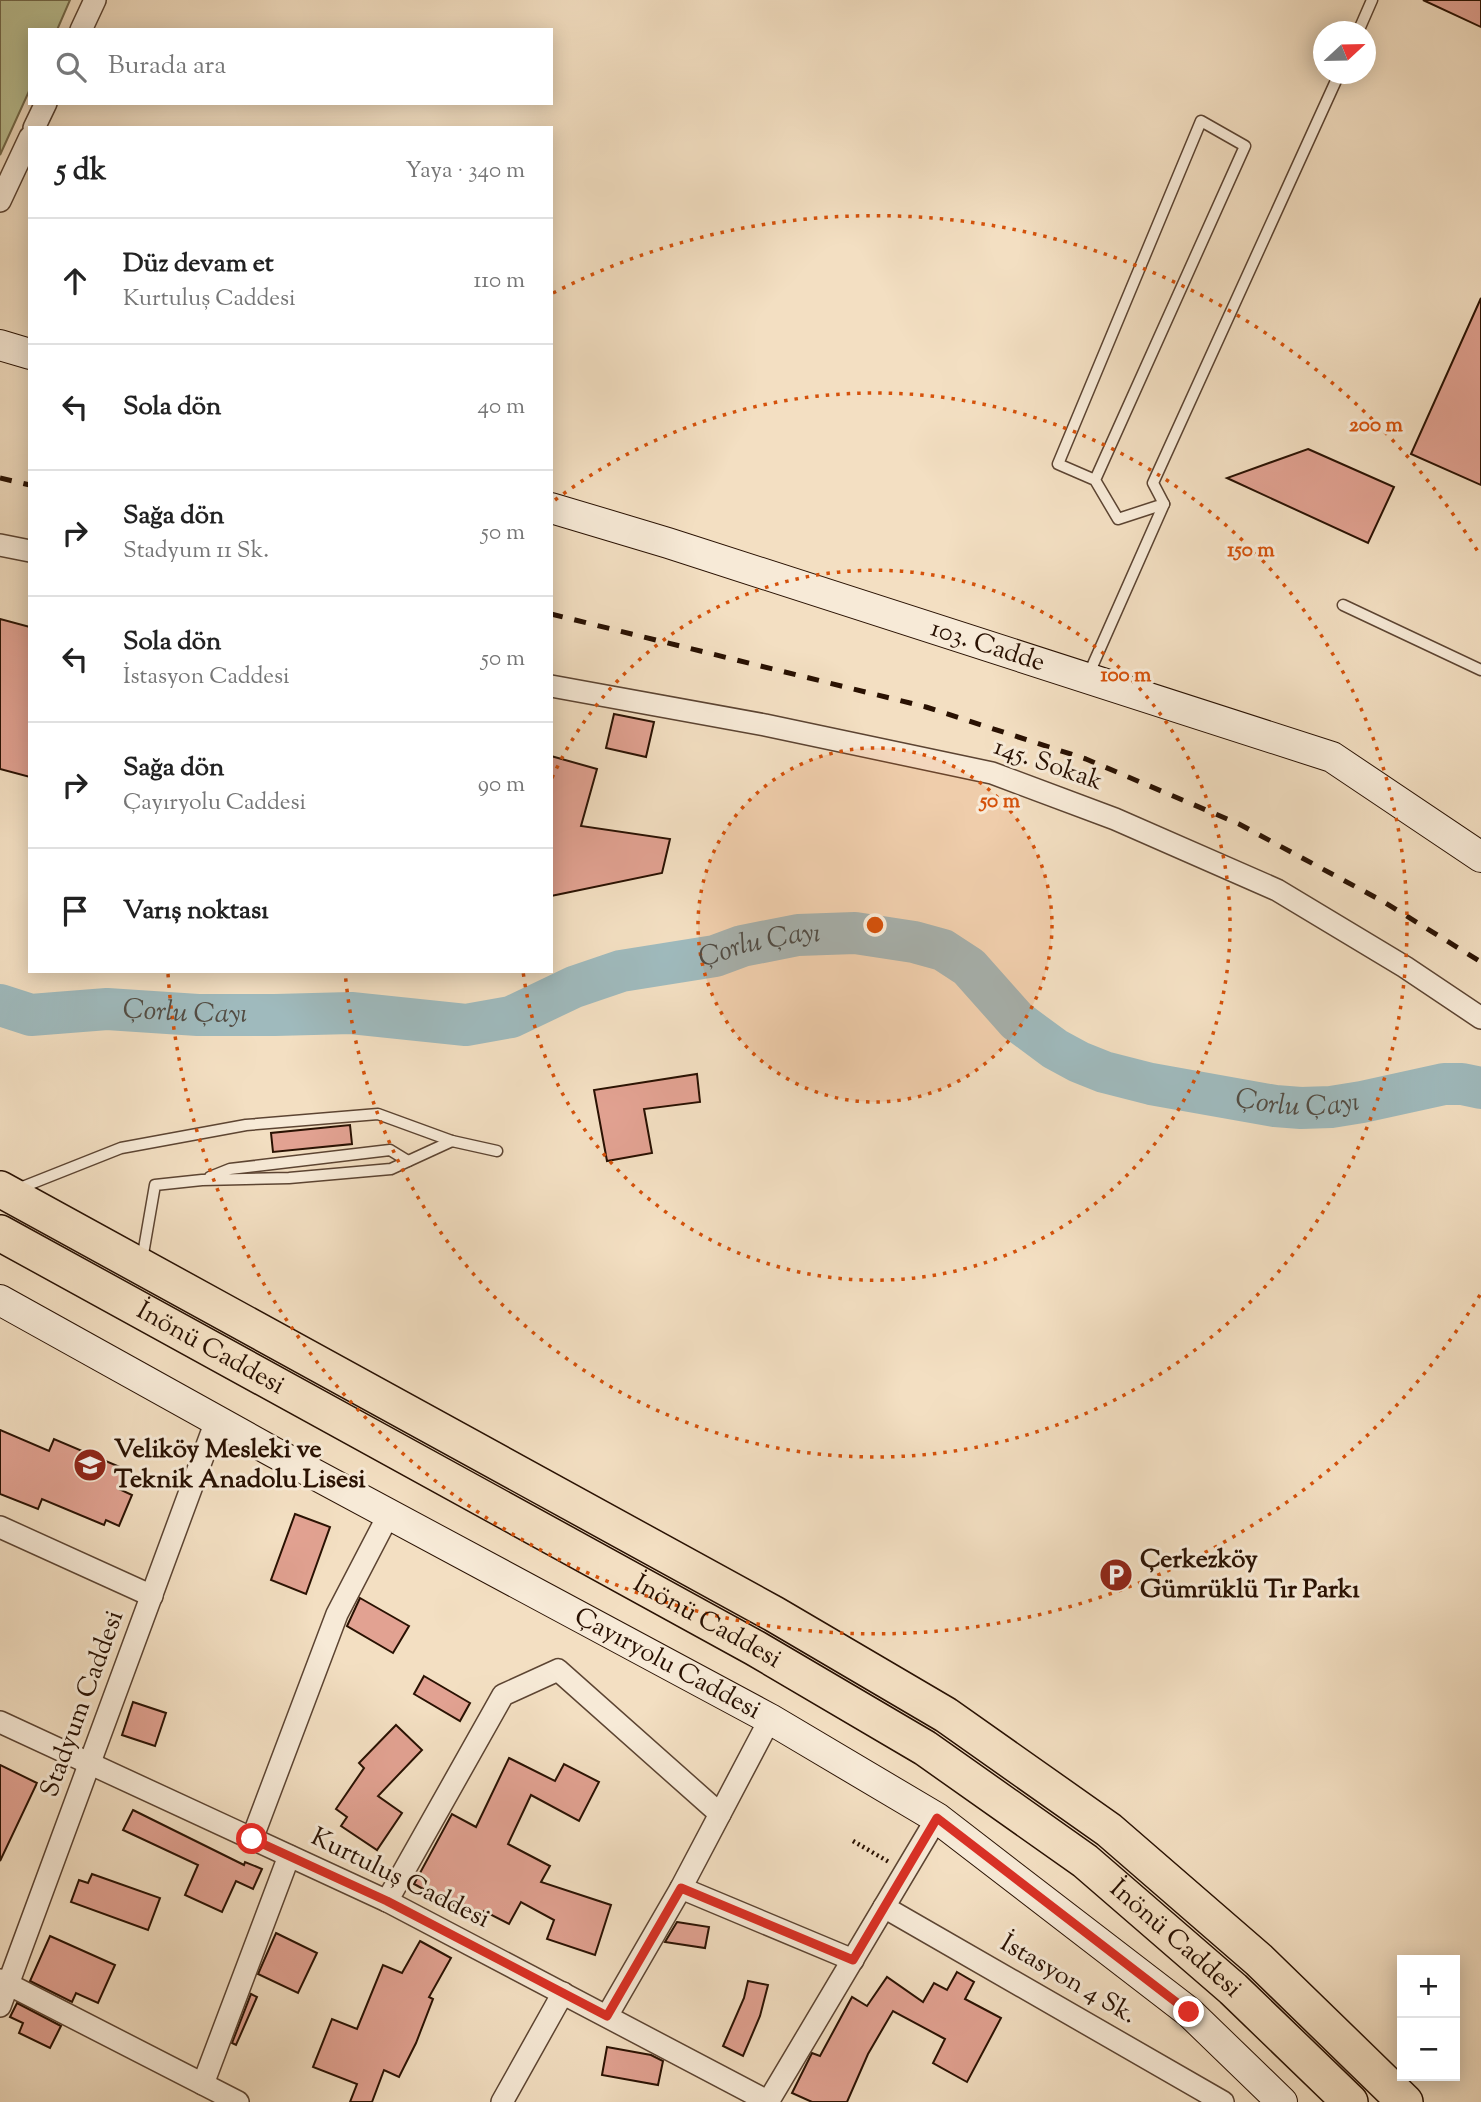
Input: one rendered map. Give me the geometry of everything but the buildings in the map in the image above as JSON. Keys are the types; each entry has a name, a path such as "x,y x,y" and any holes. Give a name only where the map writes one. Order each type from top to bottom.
{"main road":[{"path":"4,1191 774,1614 946,1715 1109,1830 1259,1960 1405,2102"},
{"name":"İnönü Caddesi","path":"0,1233 743,1641 925,1748 1085,1861 1233,1989 1350,2102"}],"street":[{"path":"81,28 95,0"},
{"path":"35,126 45,105"},
{"path":"0,201 28,142"},
{"path":"0,345 28,353"},
{"name":"103. Cadde","path":"553,509 668,543 1332,757 1481,857"},
{"path":"0,545 28,551"},
{"name":"145. Sokak","path":"553,686 765,725 992,774 1115,819 1278,890 1405,967 1481,1018"},
{"name":"Çayıryolu Caddesi","path":"0,1300 216,1421 771,1719 937,1818 1189,2012 1282,2102"},
{"name":"Stadyum Caddesi","path":"0,2006 5,1982 91,1764 216,1421"},
{"path":"252,1839 337,1614 389,1514"},
{"path":"0,1527 152,1596"},
{"path":"387,1901 503,1695 558,1670 720,1814"},
{"path":"607,2016 681,1888 771,1719"},
{"name":"Kurtuluş Caddesi","path":"0,1722 387,1901 769,2102"},
{"path":"769,2102 937,1818"},
{"path":"203,2084 289,1856"},
{"path":"681,1888 853,1960"},
{"name":"İstasyon 4 Sk.","path":"884,1908 1223,2102"},
{"path":"5,1982 238,2102"},
{"path":"502,2102 563,1993"}],"lane":[{"path":"1363,21 1372,0"},
{"path":"1164,504 1153,483 1334,84"},
{"path":"1095,480 1245,146 1201,121 1058,464 1095,480 1118,519 1164,504"},
{"path":"1087,678 1164,504"},
{"path":"1343,606 1481,670"},
{"path":"4,1191 121,1148 246,1125 378,1114 452,1141 497,1151"},
{"path":"141,1266 155,1185 391,1169 452,1141"},
{"path":"202,1180 230,1168 390,1150 408,1161"}],"path":[{"path":"853,1841 905,1872"}],"green space":[{"path":"0,0 70,0 58,28 28,28 28,93 0,155"}],"waterway":[{"name":"Çorlu Çayı","path":"0,1005 31,1015 107,1009 198,1015 351,1013 466,1025 511,1017 574,987 621,971 715,956 742,946 798,935 855,933 914,942 943,950 969,967 1017,1021 1055,1049 1104,1072 1151,1084 1275,1106 1301,1108 1362,1102 1444,1084 1481,1088"}],"railway":[{"path":"0,478 28,485"},
{"path":"553,614 926,707 1086,759 1239,824 1384,902 1481,962"}],"place":[{"name":"Veliköy Mesleki ve Teknik Anadolu Lisesi","path":"90,1465"},
{"name":"Çerkezköy Gümrüklü Tır Parkı","path":"1116,1575"}],"route":[{"path":"252,1839 387,1901 607,2016 681,1888 853,1960 937,1818 1189,2012"}]}
